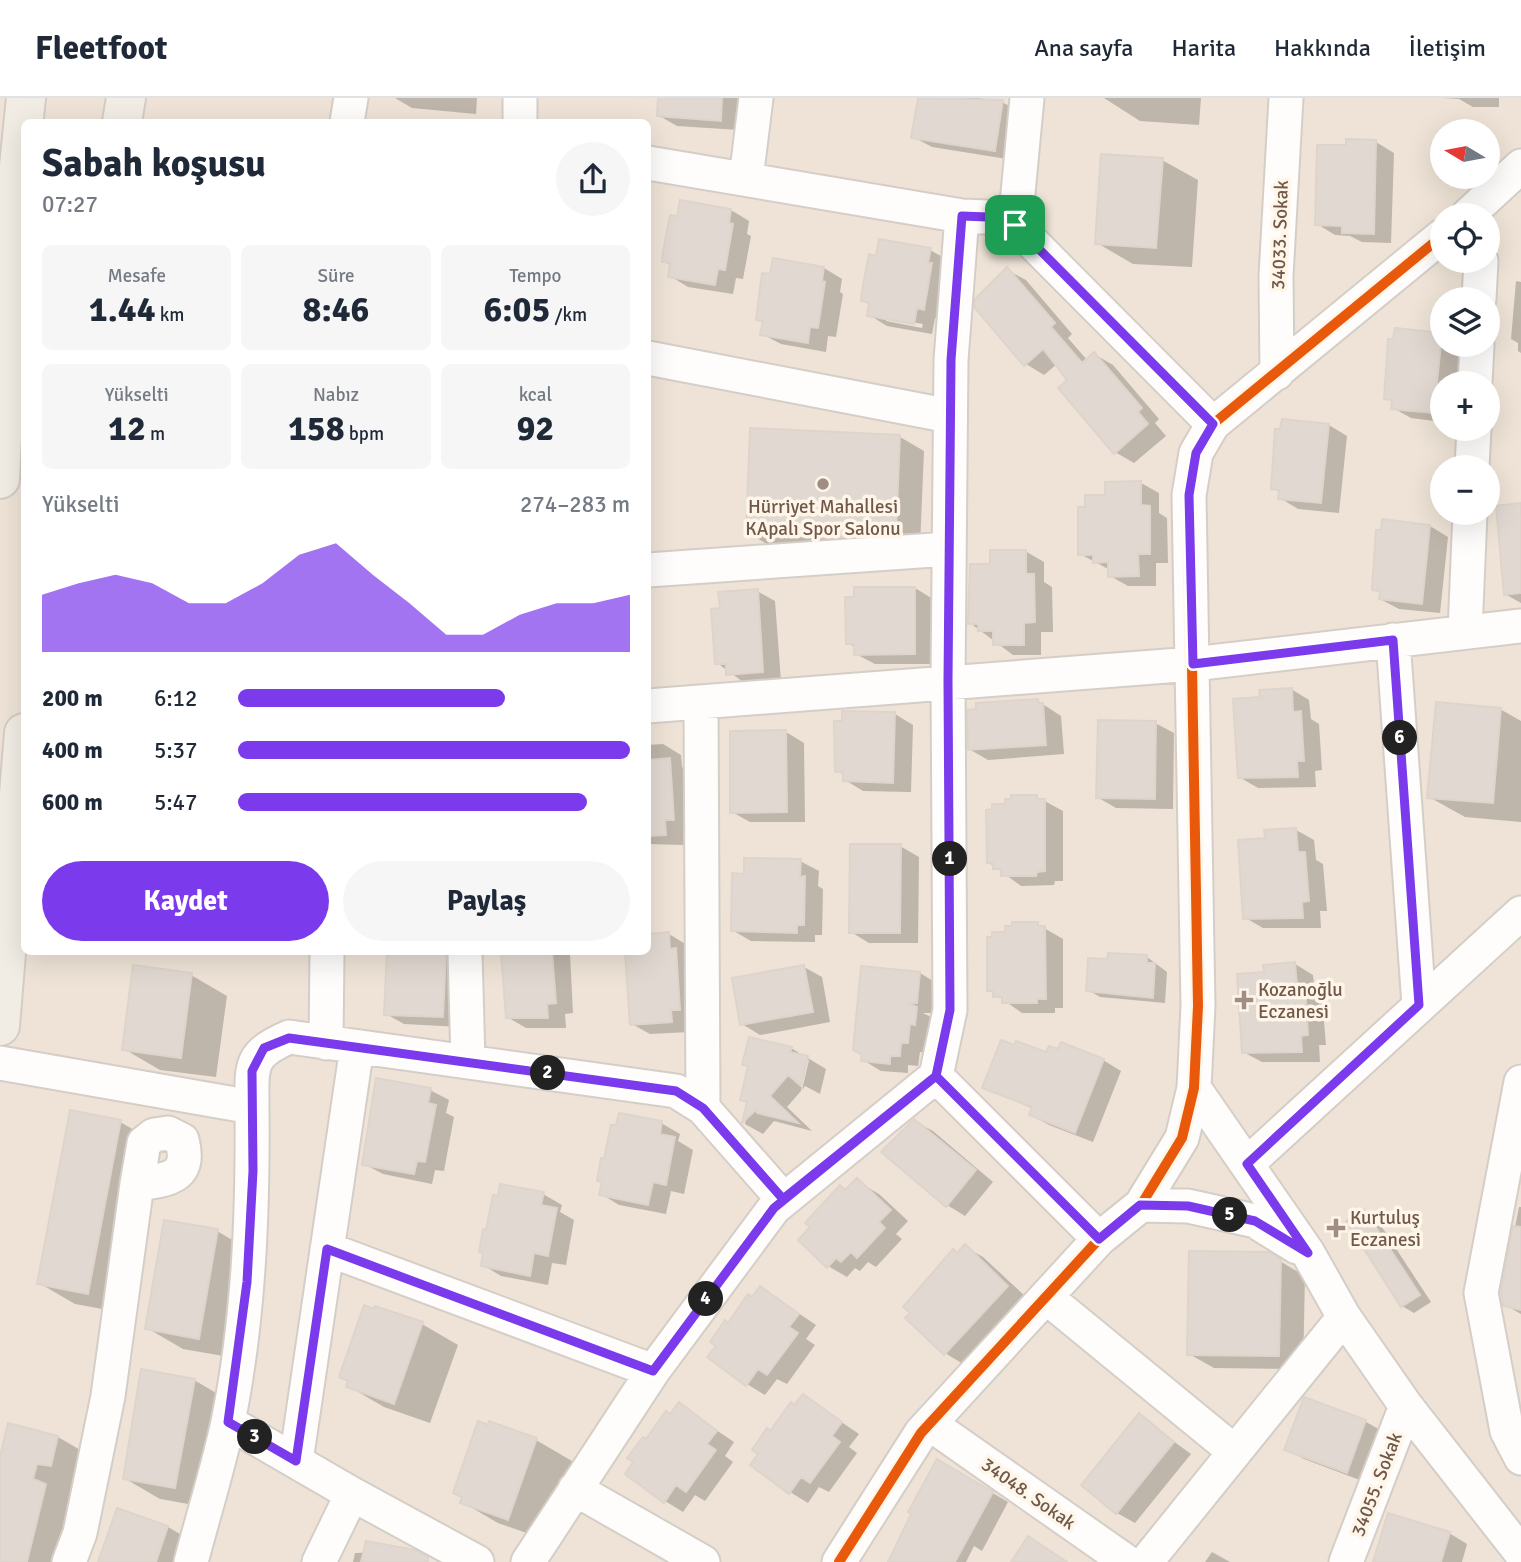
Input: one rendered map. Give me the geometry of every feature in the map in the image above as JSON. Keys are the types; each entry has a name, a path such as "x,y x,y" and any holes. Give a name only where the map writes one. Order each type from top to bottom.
{"main road":[{"path":"0,479 11,244 10,149 26,98"},
{"path":"122,119 126,98"},
{"path":"0,1026 21,770"}],"street":[{"path":"348,119 351,98"},
{"path":"520,98 520,119"},
{"path":"746,179 756,98"},
{"path":"1015,225 1027,98"},
{"name":"34033. Sokak","path":"1277,373 1276,276 1286,98"},
{"path":"651,163 962,216 987,217 1015,225 1213,424"},
{"path":"1486,203 1518,172"},
{"path":"528,1562 653,1371 783,1199 936,1076 950,1010 950,416 962,216"},
{"path":"839,1562 930,1424 1099,1239 1140,1205 1182,1138 1194,1088 1198,1006 1189,495 1196,453 1213,424 1430,246"},
{"path":"651,359 950,416"},
{"path":"1465,632 1469,525"},
{"path":"651,570 948,549"},
{"path":"651,706 1193,664 1521,626"},
{"path":"1393,640 1419,1005"},
{"path":"701,702 703,1108"},
{"path":"1247,1164 1521,913"},
{"path":"296,1461 327,1249 341,1045 327,955"},
{"path":"465,955 468,1062"},
{"path":"191,1562 228,1422 247,1282 253,1171 252,1071 264,1048 289,1038 676,1091 703,1108 783,1199"},
{"path":"0,1063 252,1107"},
{"path":"936,1076 1099,1239"},
{"path":"1521,1082 1481,1293 1507,1355 1507,1431 1521,1458"},
{"path":"1194,1088 1308,1253 1344,1317 1406,1406 1521,1553"},
{"path":"69,1562 80,1533 108,1396 137,1184"},
{"path":"1140,1205 1188,1206 1255,1221 1308,1253"},
{"path":"327,1249 653,1371"},
{"path":"1046,1297 1235,1452"},
{"path":"1146,1562 1344,1317"},
{"name":"34055. Sokak","path":"1346,1562 1406,1406"},
{"path":"228,1422 477,1562"},
{"name":"34048. Sokak","path":"930,1424 1127,1562"},
{"path":"575,1489 703,1562"},
{"path":"319,1562 352,1494"}],"shaded area":[{"path":"0,98 1521,98 1521,1562 0,1562"}],"building":[{"path":"658,98 722,98 721,121 657,116"},
{"path":"918,98 1003,100 995,151 911,138"},
{"path":"1346,139 1376,140 1374,234 1342,233 1342,226 1315,225 1317,145 1346,145"},
{"path":"1101,154 1163,158 1156,248 1095,244"},
{"path":"680,200 731,209 729,223 733,224 725,270 718,269 715,285 668,277 670,263 662,262 663,251 670,215 677,216"},
{"path":"879,239 931,248 928,263 932,263 924,310 917,308 914,324 867,316 869,303 861,301 862,291 869,254 876,256"},
{"path":"773,258 824,267 822,281 825,282 818,328 810,327 808,343 760,335 763,321 756,320 762,273 770,274"},
{"path":"1007,267 1055,323 1051,327 1082,363 1094,352 1142,408 1138,412 1148,424 1114,454 1058,388 1067,380 1043,349 1024,366 974,307 975,299"},
{"path":"1395,328 1430,332 1430,357 1440,357 1438,371 1430,371 1430,413 1391,409 1392,400 1384,399 1388,339 1393,339"},
{"path":"1282,419 1329,424 1321,503 1278,499 1279,490 1271,489 1275,429 1280,429"},
{"name":"Hürriyet Mahallesi KApalı Spor Salonu","path":"750,428 900,435 896,533 834,538 746,534"},
{"path":"1141,481 1141,505 1150,506 1150,554 1138,554 1139,576 1108,577 1108,562 1093,563 1093,555 1078,555 1078,507 1085,507 1085,495 1105,495 1105,482"},
{"path":"1521,503 1521,593 1504,595 1498,525 1500,525 1500,506"},
{"path":"1382,519 1430,525 1422,604 1379,599 1380,591 1372,590 1376,530 1381,530"},
{"path":"990,550 1026,550 1026,574 1034,574 1035,622 1024,623 1024,645 993,645 993,631 978,631 978,624 968,624 970,564 990,564"},
{"path":"854,587 915,587 915,654 854,655 854,644 846,644 845,597 854,597"},
{"path":"758,589 763,672 726,675 726,664 715,664 711,609 720,608 718,592"},
{"path":"1292,688 1293,712 1301,711 1304,761 1297,761 1298,777 1238,778 1233,699 1260,697 1259,690"},
{"path":"1038,699 1039,704 1043,703 1046,745 968,750 967,710 976,709 976,703"},
{"path":"1436,702 1501,708 1493,803 1427,798"},
{"path":"842,711 895,712 893,783 843,781 843,772 835,772 834,721 842,721"},
{"path":"1098,720 1156,721 1155,799 1096,798"},
{"path":"786,730 787,812 730,813 730,731"},
{"path":"670,758 674,820 665,820 666,835 651,836 651,760"},
{"path":"1011,795 1037,795 1037,799 1045,799 1045,871 1037,872 1036,876 1001,876 1001,869 993,869 993,863 987,863 986,810 992,809 992,804 1005,804 1005,799 1011,799"},
{"path":"1296,828 1298,852 1305,852 1309,901 1302,902 1303,918 1243,919 1238,840 1265,838 1264,830"},
{"path":"850,844 901,844 900,933 849,933"},
{"path":"744,858 801,859 800,877 805,876 804,925 797,925 797,933 731,931 732,873 744,874"},
{"path":"1012,922 1038,922 1038,926 1045,926 1046,999 1037,999 1037,1003 1002,1003 1002,997 993,997 993,991 987,991 987,937 992,937 992,932 1005,932 1005,926 1012,926"},
{"path":"669,932 670,949 676,948 680,1010 671,1010 672,1022 630,1025 625,955 651,955 651,934"},
{"path":"1108,953 1147,955 1147,963 1155,963 1153,998 1086,991 1088,958 1107,959"},
{"path":"387,955 446,955 443,1017 384,1015"},
{"path":"501,955 552,955 556,1003 547,1004 548,1018 506,1018"},
{"path":"1295,962 1297,987 1305,986 1308,1035 1301,1036 1302,1052 1242,1053 1237,974 1264,972 1263,965"},
{"path":"133,965 192,973 181,1058 122,1050"},
{"path":"804,965 813,1012 740,1025 732,978"},
{"path":"861,966 920,972 917,1003 907,1003 917,1007 915,1025 910,1024 908,1043 901,1043 900,1056 890,1056 890,1064 861,1061 862,1055 853,1050"},
{"path":"749,1037 792,1047 790,1052 808,1056 801,1086 788,1075 770,1096 798,1123 757,1113 756,1110 742,1123 747,1102 740,1100 748,1066 742,1065"},
{"path":"1001,1040 1014,1045 1016,1041 1046,1052 1049,1046 1058,1049 1061,1042 1104,1059 1075,1133 1029,1115 1032,1107 982,1088"},
{"path":"376,1078 431,1088 428,1103 436,1105 425,1162 417,1161 414,1174 362,1165"},
{"path":"70,1110 121,1120 88,1294 37,1284"},
{"path":"619,1113 662,1121 660,1134 675,1137 666,1185 653,1182 648,1205 599,1195 602,1182 597,1181 601,1158 604,1159 611,1125 616,1125"},
{"path":"914,1119 976,1170 946,1207 881,1152"},
{"path":"857,1178 891,1210 879,1222 885,1228 857,1258 851,1252 841,1262 836,1258 827,1268 798,1240 810,1227 805,1223 840,1185 845,1190"},
{"path":"500,1184 544,1192 541,1205 557,1208 548,1256 534,1253 530,1276 481,1266 483,1253 479,1252 483,1229 486,1230 493,1195 498,1196"},
{"path":"1364,1209 1420,1295 1401,1307 1346,1221"},
{"path":"164,1220 218,1229 199,1339 145,1329"},
{"path":"1513,1226 1521,1227 1521,1310 1503,1306 1501,1293"},
{"path":"965,1244 1008,1286 944,1355 905,1318 910,1313 903,1307 953,1249 957,1253"},
{"path":"1189,1251 1269,1252 1281,1260 1279,1356 1187,1355"},
{"path":"760,1286 799,1314 789,1327 798,1333 767,1375 758,1369 746,1386 707,1357 716,1346 710,1342 725,1320 728,1323 748,1294 752,1297"},
{"path":"364,1305 423,1322 394,1404 346,1387 348,1381 339,1377"},
{"path":"141,1369 195,1379 175,1488 123,1479"},
{"path":"803,1394 842,1422 832,1436 840,1442 810,1483 801,1477 789,1494 750,1465 758,1454 752,1450 767,1428 770,1431 791,1402 794,1405"},
{"path":"1304,1397 1366,1420 1347,1473 1284,1450"},
{"path":"679,1402 717,1431 707,1444 716,1450 686,1492 676,1485 664,1503 625,1474 633,1462 627,1458 643,1437 646,1439 666,1411 670,1414"},
{"path":"1139,1413 1174,1442 1116,1514 1081,1485"},
{"path":"478,1421 488,1425 489,1421 537,1438 508,1520 460,1503 462,1497 453,1493"},
{"path":"8,1423 58,1436 51,1466 37,1464 33,1479 46,1484 27,1562 0,1562 0,1456"},
{"path":"937,1459 993,1492 955,1562 888,1562 911,1514 908,1512"},
{"path":"117,1508 168,1526 156,1562 98,1562"},
{"path":"1388,1513 1450,1532 1441,1562 1373,1562"},
{"path":"1028,1536 1067,1562 1011,1562"},
{"path":"366,1541 415,1550 428,1557 428,1562 361,1562"}],"cycle path":[{"path":"962,216 951,360 948,681 950,1010 936,1076 1099,1239"},
{"path":"839,1562 921,1433 1099,1239 1141,1205 1182,1138 1194,1088 1198,1006 1189,495 1196,453 1213,424 1430,246"}],"place":[{"name":"Hürriyet Mahallesi KApalı Spor Salonu","path":"823,484"},
{"name":"Kozanoğlu Eczanesi","path":"1244,1000"},
{"name":"Kurtuluş Eczanesi","path":"1336,1228"}],"route":[{"path":"1015,225 987,217 962,216 951,360 948,549 950,1010 936,1076 783,1199 703,1108 676,1091 289,1038 264,1048 252,1071 253,1171 247,1282 228,1422 296,1461 327,1249 653,1371 774,1208 936,1076 1099,1239 1140,1205 1188,1206 1255,1221 1308,1253 1247,1164 1419,1005 1393,640 1193,664 1189,495 1196,453 1213,424 1015,225"}]}
